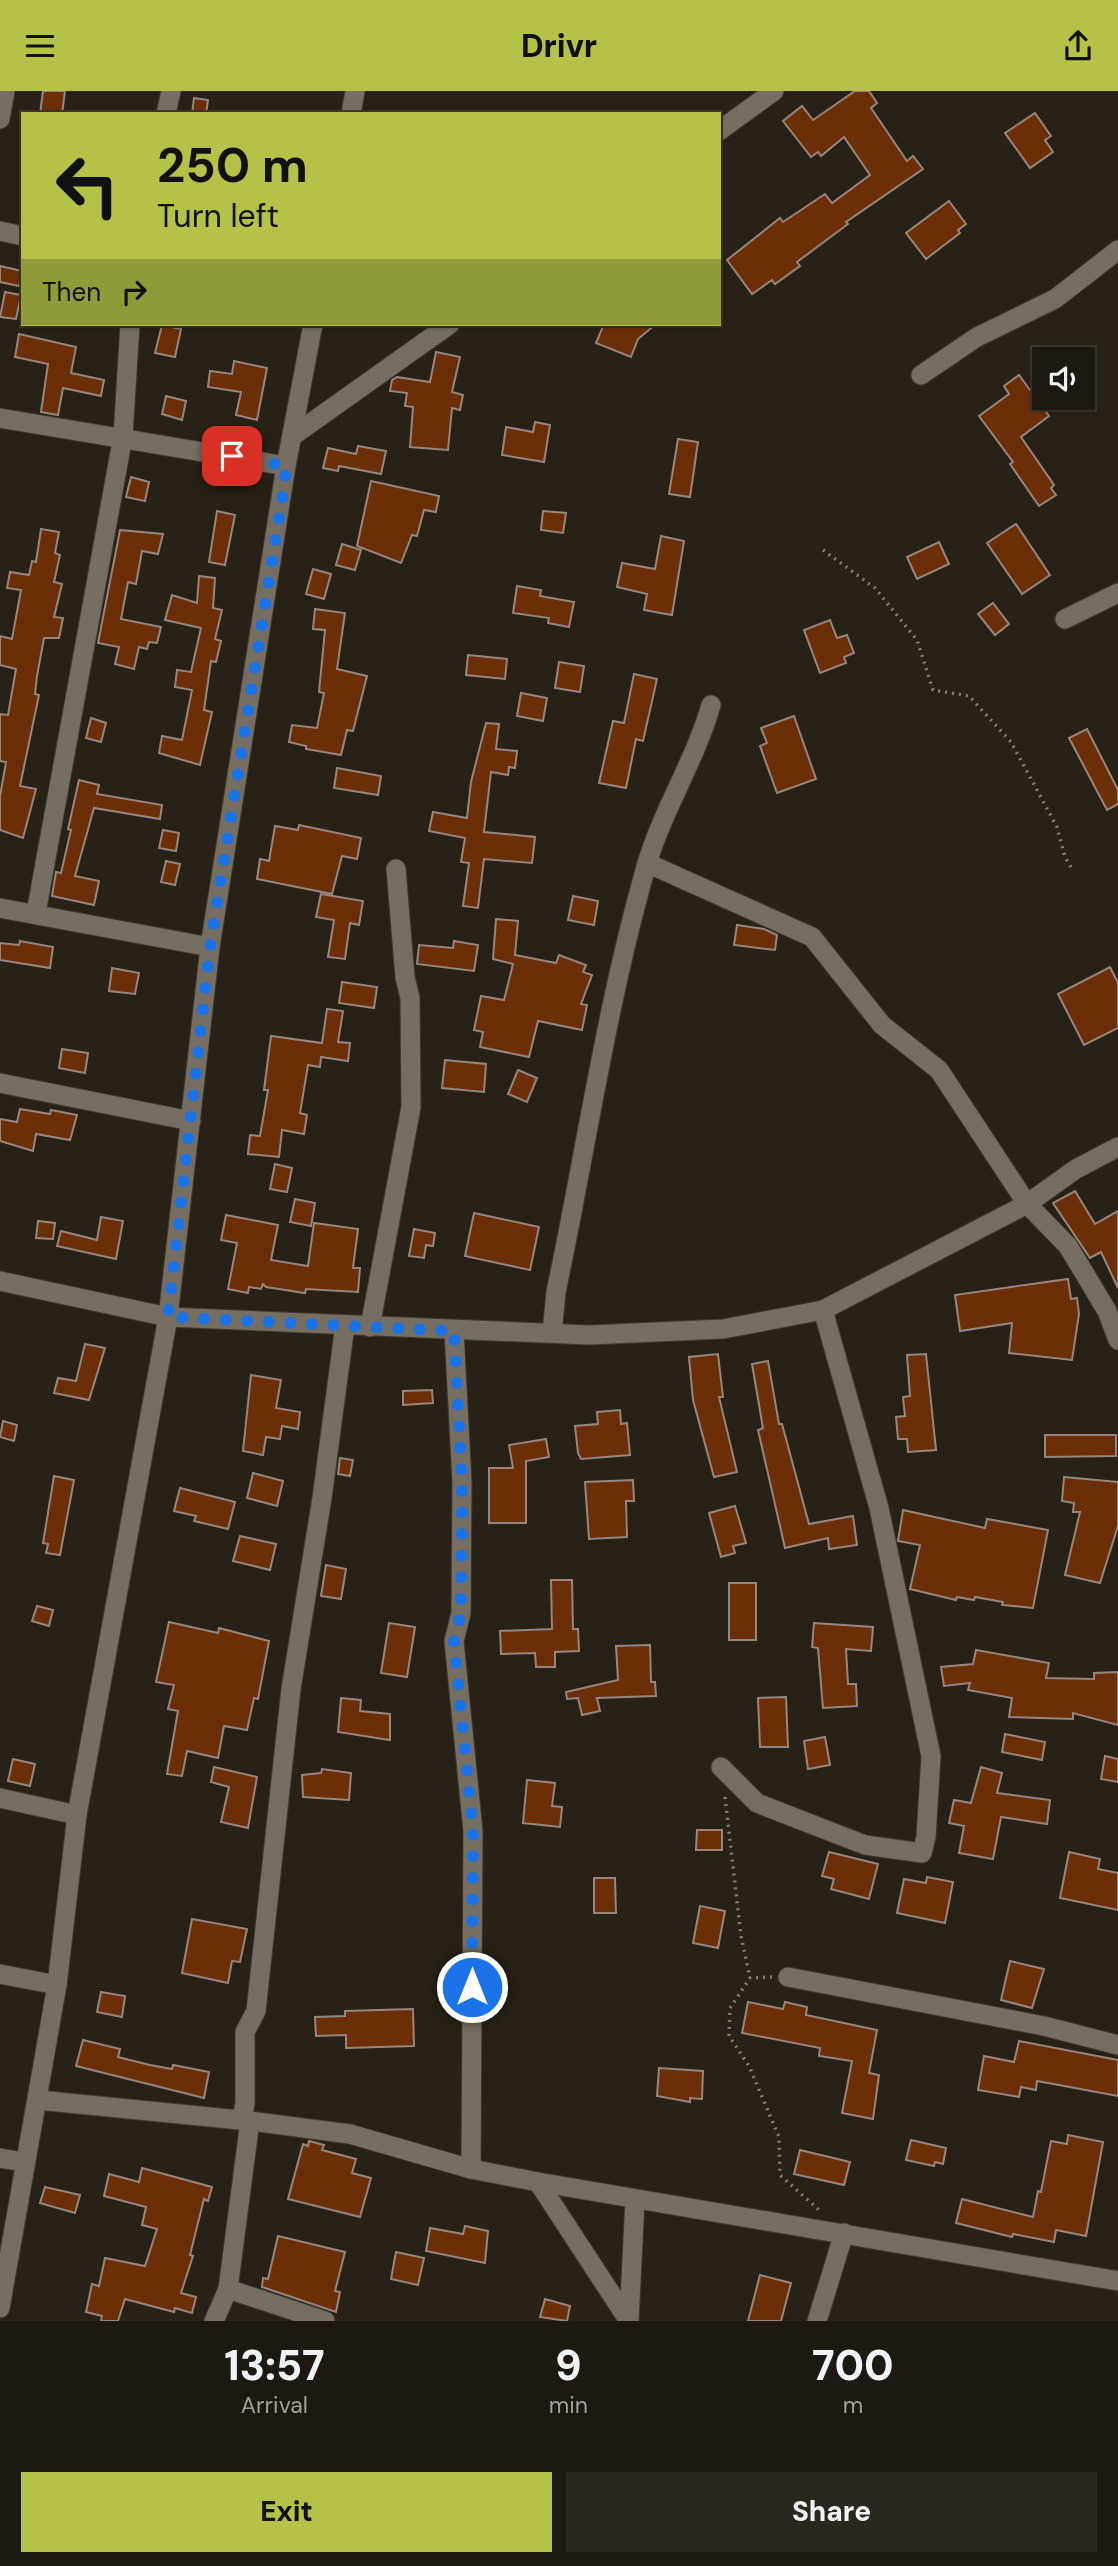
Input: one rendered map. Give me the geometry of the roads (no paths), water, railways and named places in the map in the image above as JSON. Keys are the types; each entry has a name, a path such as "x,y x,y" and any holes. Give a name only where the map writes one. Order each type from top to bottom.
{"street":[{"path":"0,119 5,91"},
{"path":"166,112 171,91"},
{"path":"351,112 355,91"},
{"path":"721,130 774,91"},
{"path":"0,231 21,236"},
{"path":"921,376 977,337 1055,299 1118,250"},
{"path":"36,913 123,436 130,326"},
{"path":"0,2308 57,1985 77,1815 168,1317 210,947 286,466 313,326"},
{"path":"294,435 447,326"},
{"path":"0,418 123,436 286,466"},
{"path":"1065,619 1118,593"},
{"path":"552,1333 556,1292 615,982 647,863 701,741 711,705"},
{"path":"647,863 812,937 882,1024 919,1051 939,1070 1027,1203 1068,1246 1107,1311 1118,1340"},
{"path":"370,1327 411,1107 410,998 405,977 396,869"},
{"path":"0,908 210,947"},
{"path":"0,1083 191,1121"},
{"path":"0,1281 168,1317 589,1335 723,1329 822,1310 1027,1203 1076,1169 1118,1147"},
{"path":"721,1767 757,1803 865,1845 922,1853 926,1837 930,1756 879,1508 822,1310"},
{"path":"214,2321 228,2289 246,2120 245,2032 256,2011 291,1689 322,1498 345,1325"},
{"path":"454,1331 462,1483 461,1613 454,1641 473,1831 471,2169"},
{"path":"0,1798 77,1815"},
{"path":"0,1974 57,1985"},
{"path":"788,1977 1044,2026 1118,2045"},
{"path":"38,2100 246,2120 350,2134 471,2169 538,2182 1118,2281"},
{"path":"0,2158 24,2162"},
{"path":"538,2182 629,2321"},
{"path":"629,2321 635,2200"},
{"path":"817,2321 844,2233"},
{"path":"228,2289 326,2321"}]}
